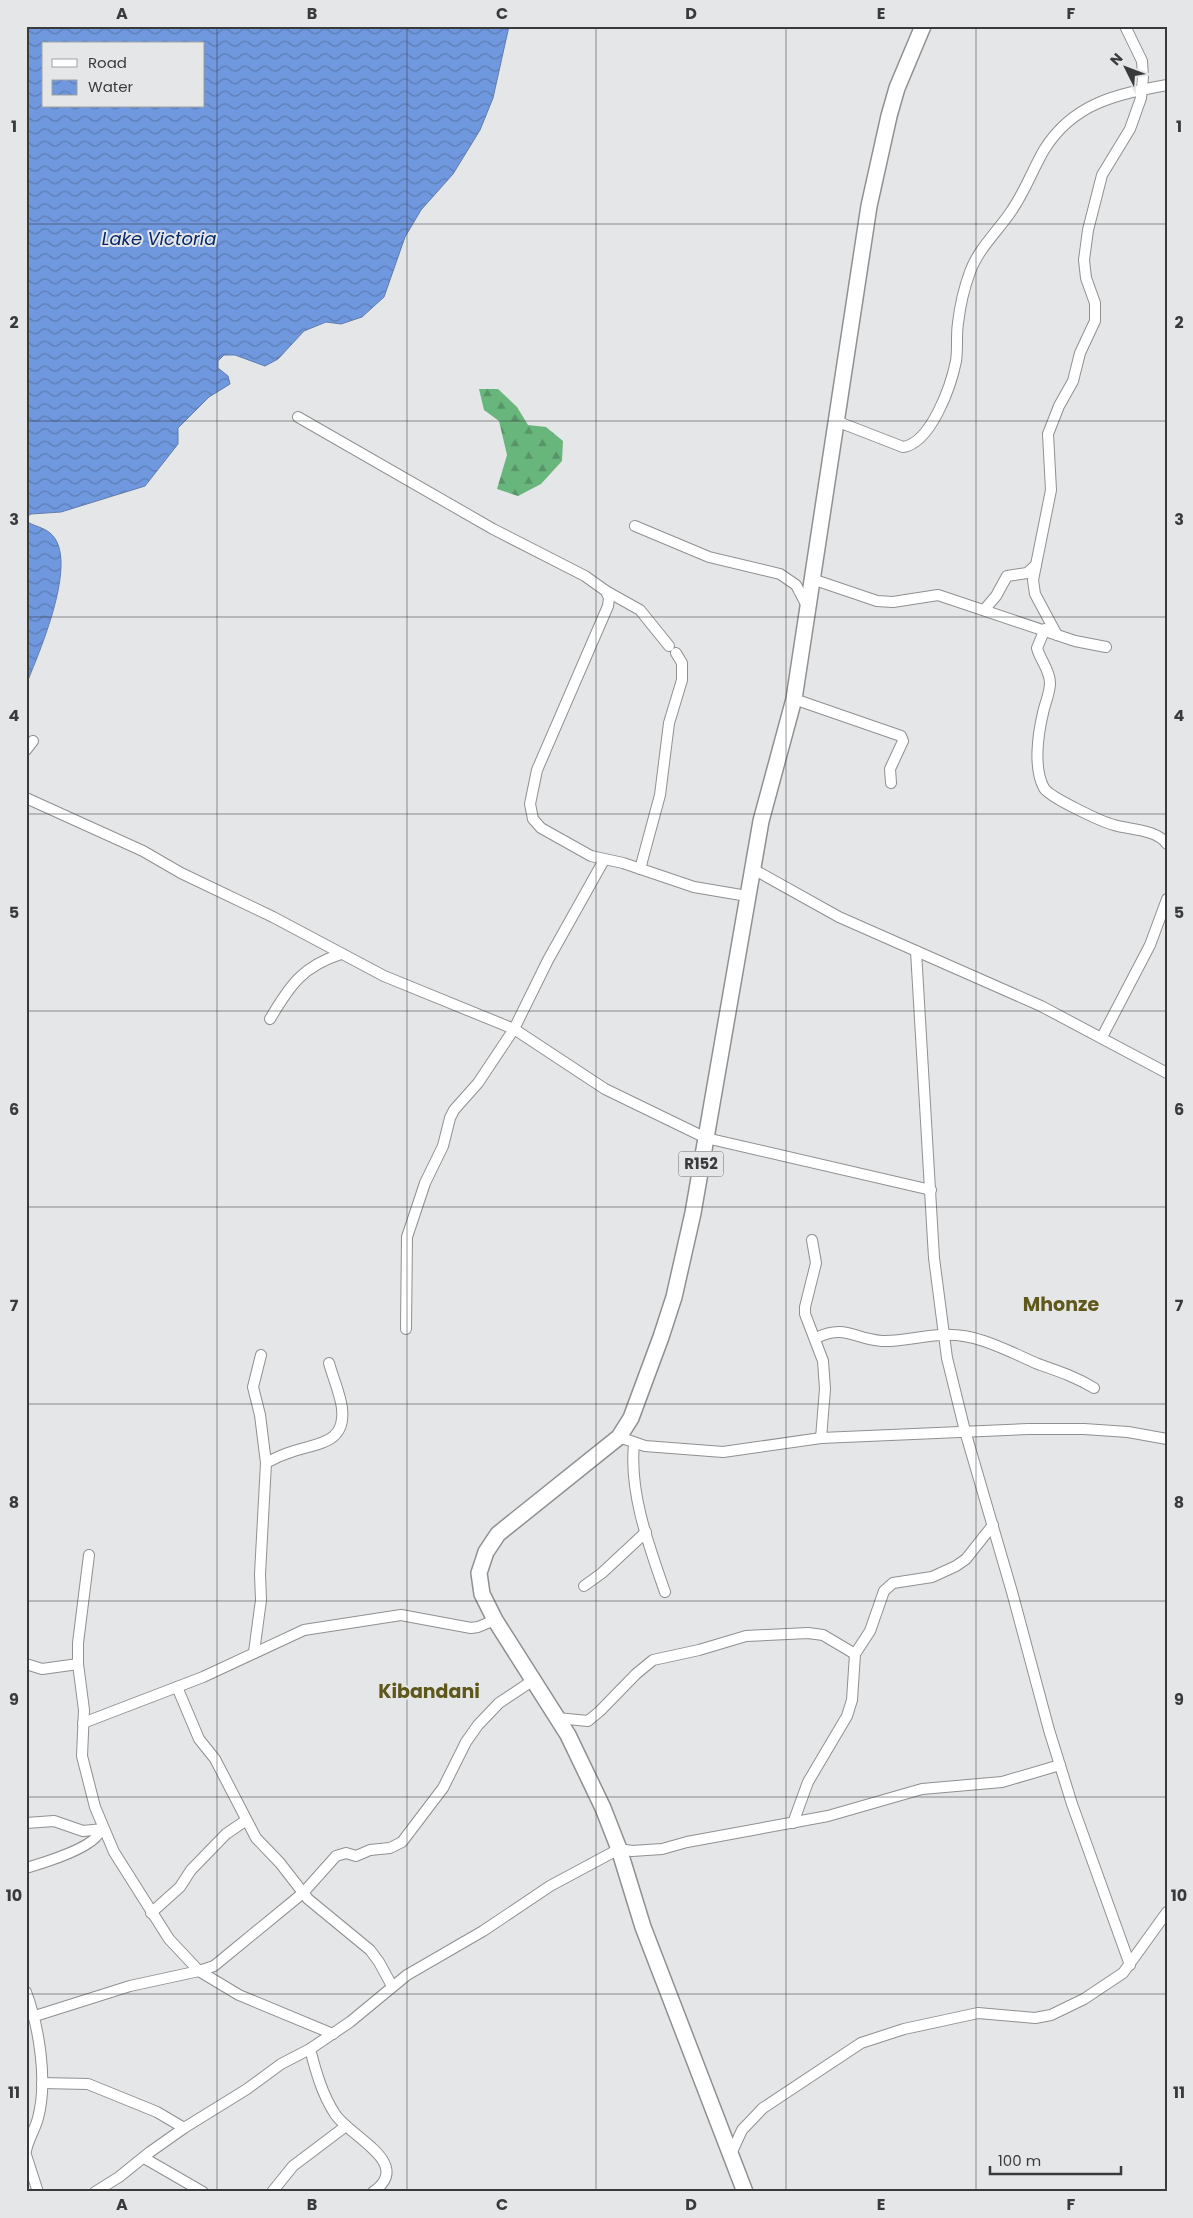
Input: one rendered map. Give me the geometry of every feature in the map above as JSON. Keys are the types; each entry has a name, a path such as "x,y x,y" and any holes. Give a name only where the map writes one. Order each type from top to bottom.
{"main road":[{"name":"R152","path":"745,2192 643,1927 619,1849 587,1774 568,1735 495,1620 482,1594 479,1573 486,1552 498,1534 619,1437 631,1418 674,1296 693,1212 747,896 768,792 794,699 877,164 898,88 922,26"}],"street":[{"path":"1057,635 1035,594 1033,580 1051,490 1048,434 1059,406 1073,381 1080,354 1095,321 1095,302 1086,278 1084,260 1088,230 1102,175 1130,129 1140,103 1143,77 1142,61 1125,26"},
{"path":"836,420 903,447 911,446 924,435 934,421 953,373 956,360 957,325 961,302 972,267 1014,208 1046,148 1067,125 1093,103 1167,85"},
{"path":"298,417 486,525 585,576 606,591 640,610 672,650 682,664 682,680 669,723 661,789 640,869"},
{"path":"635,526 709,557 780,574 796,585 808,609"},
{"path":"984,610 996,596 1007,576 1027,572 1036,565"},
{"path":"812,580 877,601 893,602 938,595 1057,635 1106,647"},
{"path":"606,591 609,598 608,606 538,770 530,804 533,819 541,828 575,848 604,860 686,884 747,896"},
{"path":"1045,630 1037,648 1050,683 1042,716 1039,750 1039,771 1044,789 1058,800 1104,821 1148,832 1161,838 1167,844"},
{"path":"794,699 901,736 903,741 889,774 891,783"},
{"path":"26,750 33,741"},
{"path":"26,798 143,851 181,873 427,995 514,1029 605,1089 706,1138 931,1190"},
{"path":"406,1329 405,1256 407,1237 425,1183 440,1156 454,1110 478,1083 514,1029 548,960 604,860"},
{"path":"753,868 840,918 1014,993 1102,1037 1167,1073"},
{"path":"1102,1037 1150,945 1167,899"},
{"path":"916,951 934,1258 946,1358 1038,1695 1060,1766 1130,1965"},
{"path":"270,1019 303,973 318,963 342,954"},
{"path":"812,1240 816,1262 805,1314 816,1338 823,1362 821,1438"},
{"path":"816,1338 837,1331 880,1341 910,1340 944,1334 966,1337 994,1345 1073,1376 1094,1388"},
{"path":"254,1652 261,1600 260,1574 266,1463 260,1415 253,1387 261,1355"},
{"path":"266,1463 292,1451 327,1442 335,1436 340,1428 342,1409 329,1363"},
{"path":"619,1437 634,1444 723,1452 821,1438 965,1432 1084,1429 1128,1432 1167,1439"},
{"path":"634,1444 633,1474 646,1532 665,1592"},
{"path":"793,1823 808,1782 847,1716 852,1700 855,1654 870,1631 878,1603 884,1591 893,1583 932,1577 956,1566 966,1559 993,1525"},
{"path":"584,1586 646,1532"},
{"path":"89,1555 78,1626 78,1664 83,1723 82,1756 87,1782 102,1830 151,1913 186,1959 200,1971 239,1995 333,2034"},
{"path":"83,1723 218,1671 254,1652 304,1630 356,1623 386,1616 414,1616 471,1628 495,1620"},
{"path":"557,1718 588,1721 653,1660 699,1650 746,1636 808,1633 823,1635 855,1654"},
{"path":"26,1664 42,1669 78,1664"},
{"path":"35,2016 130,1986 200,1971 224,1960 303,1893 336,1856 346,1853 356,1856 370,1850 390,1848 402,1842 443,1788 466,1742 478,1725 499,1704 532,1681"},
{"path":"177,1687 199,1739 222,1772 245,1821 256,1838 280,1863 303,1893 320,1911 370,1950 392,1986"},
{"path":"95,2192 120,2177 184,2128 248,2089 281,2064 333,2034 407,1975 483,1931 550,1886 619,1849 632,1851 662,1849 695,1840 828,1816 922,1789 1002,1782 1060,1766"},
{"path":"26,1823 54,1821 83,1831 102,1830"},
{"path":"151,1913 180,1887 191,1870 226,1834 245,1821"},
{"path":"26,1868 86,1845 97,1838 102,1830"},
{"path":"731,2154 742,2130 763,2108 861,2043 904,2029 978,2013 1035,2018 1051,2015 1103,1988 1130,1965 1167,1912"},
{"path":"183,1974 186,1968 186,1959"},
{"path":"26,1992 35,2016 42,2084 38,2119 26,2151"},
{"path":"310,2049 323,2092 336,2117 372,2148 385,2164 388,2172 386,2179 373,2192"},
{"path":"42,2084 88,2084 157,2112 184,2128"},
{"path":"272,2192 293,2166 346,2126"},
{"path":"26,2155 38,2192"},
{"path":"144,2158 203,2192"}],"green space":[{"path":"479,389 498,389 517,407 528,425 546,427 563,441 562,461 541,484 518,496 497,489 507,455 499,421 484,410"}],"water":[{"name":"Lake Victoria","path":"26,26 509,26 493,98 480,130 453,174 421,210 405,237 384,297 362,317 341,324 326,322 304,331 278,359 265,366 235,355 224,355 218,361 218,368 228,376 230,384 209,397 178,428 178,444 145,486 61,512 31,514 26,517"},
{"path":"26,521 50,533 58,545 61,563 54,607 26,685"}],"district":[{"name":"Mhonze","path":"1061,1304"},
{"name":"Kibandani","path":"429,1691"}]}
